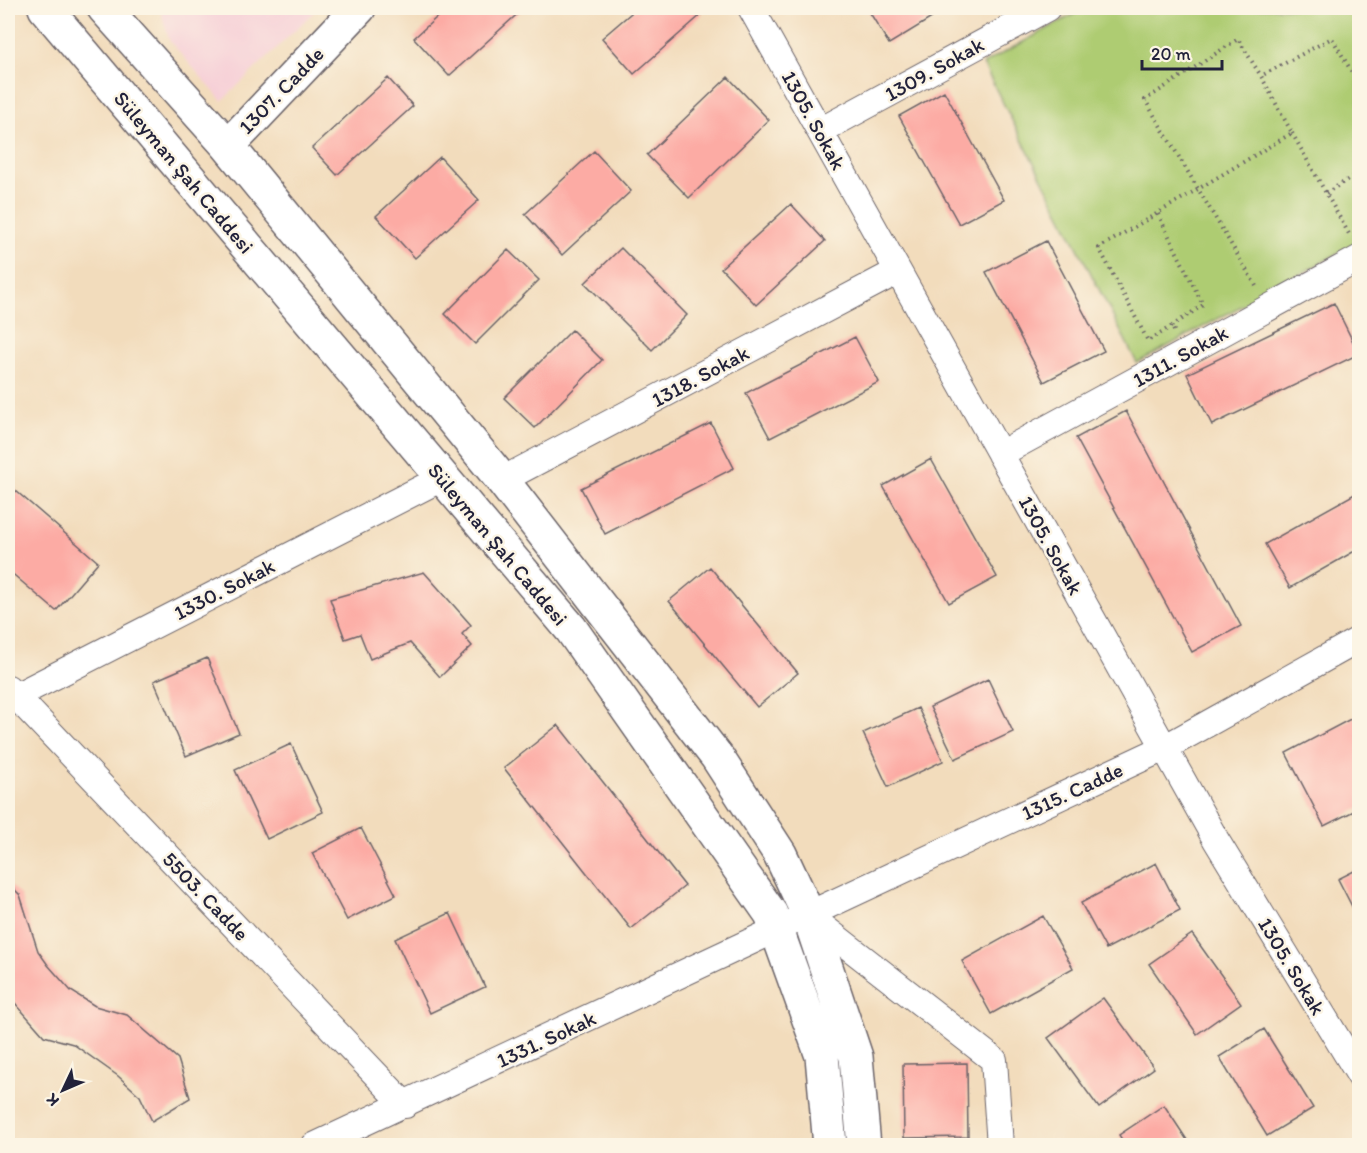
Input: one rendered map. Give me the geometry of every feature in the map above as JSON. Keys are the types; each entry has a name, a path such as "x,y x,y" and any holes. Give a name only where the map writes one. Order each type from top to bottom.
{"main road":[{"name":"Süleyman Şah Caddesi","path":"45,8 571,629 771,914 822,1056 830,1146"},
{"name":"Süleyman Şah Caddesi","path":"104,8 228,146 502,480 717,757 780,854 809,916 856,1058 864,1146"},
{"name":"1307. Cadde","path":"228,146 359,8"}],"street":[{"name":"1305. Sokak","path":"751,8 1216,840 1351,1043 1359,1076"},
{"name":"1309. Sokak","path":"820,131 1047,8"},
{"name":"1311. Sokak","path":"1000,454 1269,308 1357,250"},
{"name":"1318. Sokak","path":"502,480 898,271"},
{"name":"1330. Sokak","path":"10,695 442,478"},
{"name":"1315. Cadde","path":"777,931 1164,748 1359,639"},
{"name":"5503. Cadde","path":"10,695 405,1105"},
{"path":"809,916 994,1060 1000,1146"},
{"name":"1331. Sokak","path":"314,1146 777,931"}],"path":[{"path":"1261,76 1332,38 1359,86"},
{"path":"1269,308 1145,100 1238,39 1261,76 1357,250"},
{"path":"1158,213 1203,305 1149,341 1099,248 1292,133"},
{"path":"1326,193 1359,172"},
{"path":"1172,326 1186,353"}],"shaded area":[{"path":"160,8 318,8 222,101 169,40"}],"green space":[{"path":"1085,8 1359,8 1359,242 1137,363 983,64"}],"building":[{"path":"447,8 524,8 449,76 414,38"},
{"path":"637,8 696,8 702,14 634,74 602,38"},
{"path":"867,8 948,8 889,44"},
{"path":"728,77 769,120 689,198 647,155"},
{"path":"388,78 413,106 337,175 312,148"},
{"path":"944,91 1004,200 959,224 899,116"},
{"path":"594,151 631,191 562,255 525,214"},
{"path":"440,157 479,200 415,258 376,216"},
{"path":"791,204 825,241 756,305 721,268"},
{"path":"1046,241 1104,351 1044,382 986,272"},
{"path":"621,248 687,315 652,350 585,283"},
{"path":"508,250 539,280 475,344 445,314"},
{"path":"1334,303 1359,354 1212,425 1187,374"},
{"path":"572,330 602,360 535,428 504,398"},
{"path":"855,337 879,382 770,438 746,393"},
{"path":"1126,411 1241,626 1192,652 1076,438"},
{"path":"711,423 734,468 605,534 581,488"},
{"path":"931,459 997,577 949,603 883,486"},
{"path":"8,484 98,562 56,611 8,570"},
{"path":"1360,491 1360,548 1290,588 1265,544"},
{"path":"710,567 798,673 757,707 669,601"},
{"path":"424,572 471,625 462,634 472,646 440,677 410,643 370,659 360,634 345,639 330,599"},
{"path":"207,658 239,733 186,756 154,681"},
{"path":"988,679 1013,732 955,759 930,707"},
{"path":"918,708 943,761 888,787 863,733"},
{"path":"1360,714 1360,808 1324,826 1286,753"},
{"path":"558,725 685,886 631,929 504,768"},
{"path":"291,744 323,812 267,839 235,770"},
{"path":"361,828 396,895 347,920 312,853"},
{"path":"1156,863 1180,910 1106,949 1081,903"},
{"path":"1360,868 1360,922 1338,879"},
{"path":"8,883 20,895 38,951 48,965 71,991 95,1006 127,1015 178,1059 190,1098 152,1121 140,1096 118,1076 73,1044 44,1036 8,995"},
{"path":"450,913 485,987 430,1013 395,939"},
{"path":"1043,916 1073,968 991,1014 962,961"},
{"path":"1192,934 1241,1003 1197,1034 1149,964"},
{"path":"1103,998 1154,1068 1099,1108 1048,1038"},
{"path":"1264,1029 1313,1108 1267,1136 1219,1057"},
{"path":"967,1063 968,1137 904,1138 903,1064"},
{"path":"1164,1105 1191,1146 1126,1146 1119,1135"}]}
